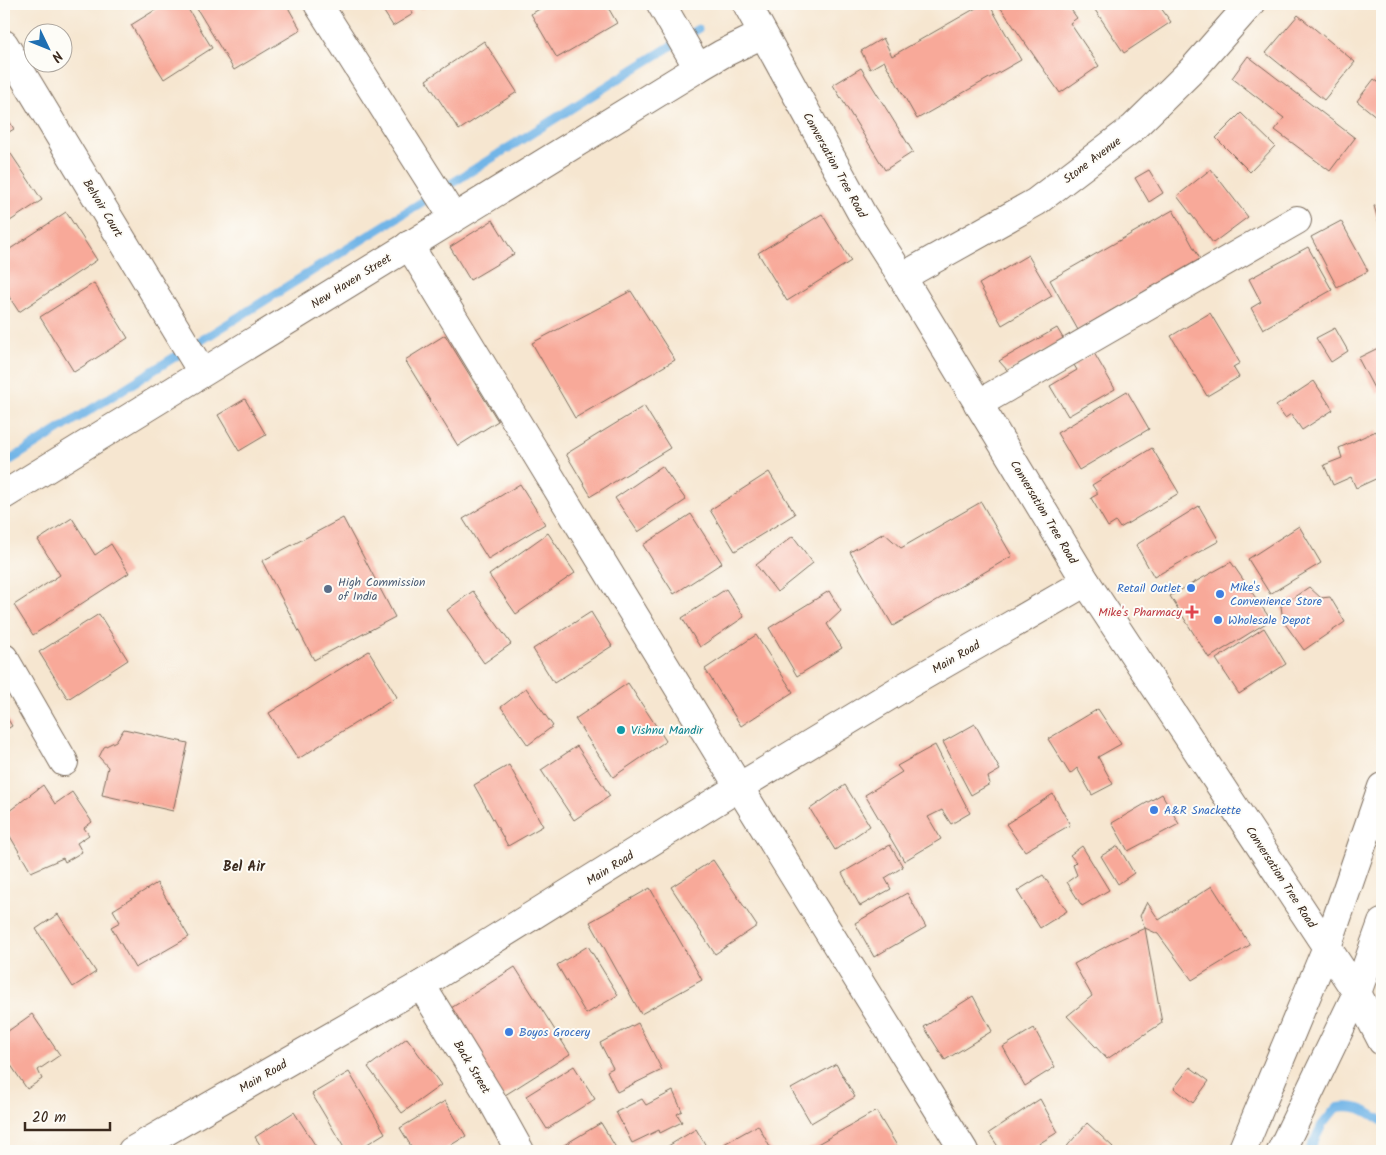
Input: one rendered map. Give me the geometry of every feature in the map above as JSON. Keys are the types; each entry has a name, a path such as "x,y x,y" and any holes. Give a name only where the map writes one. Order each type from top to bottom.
{"street":[{"path":"318,4 453,218"},
{"name":"Conversation Tree Road","path":"748,4 862,214 1086,582 1357,993 1382,1040"},
{"name":"Stone Avenue","path":"902,278 1036,202 1133,128 1193,69 1250,4"},
{"path":"665,10 694,60 722,54 764,34"},
{"name":"Belvoir Court","path":"4,44 202,372"},
{"name":"New Haven Street","path":"4,494 453,218 694,60"},
{"path":"978,404 1297,220"},
{"path":"409,245 739,787 964,1151"},
{"name":"Main Road","path":"132,1151 421,985 739,787 904,687 1086,582"},
{"path":"4,658 64,762"},
{"path":"1242,1151 1327,947 1382,787"},
{"path":"1281,1151 1357,993 1382,923"},
{"name":"Back Street","path":"421,985 490,1097 520,1151"}],"building":[{"path":"165,4 185,4 212,48 164,79 131,25"},
{"path":"194,4 286,4 301,30 234,70"},
{"path":"379,4 430,4 422,9 420,5 411,10 413,14 393,26"},
{"path":"548,4 606,4 617,23 557,58 531,14"},
{"path":"983,4 989,4 1021,60 917,119 884,61 870,69 861,51 883,38 892,56"},
{"path":"998,4 1067,4 1077,18 1070,23 1099,66 1060,93"},
{"path":"1091,4 1158,4 1171,22 1124,53"},
{"path":"1298,15 1355,62 1324,100 1266,53"},
{"path":"484,41 517,92 459,130 426,80"},
{"path":"1248,56 1355,138 1330,171 1275,130 1284,118 1232,78"},
{"path":"861,68 913,152 885,170 833,85"},
{"path":"1374,79 1382,85 1382,121 1357,101"},
{"path":"4,112 14,129 4,135"},
{"path":"1241,113 1275,146 1250,172 1216,138"},
{"path":"9,151 42,200 4,225 4,154"},
{"path":"1211,169 1248,217 1213,243 1177,196"},
{"path":"1149,170 1163,193 1149,202 1135,178"},
{"path":"1382,204 1382,234 1374,206"},
{"path":"1173,210 1200,259 1078,330 1050,280"},
{"path":"66,212 97,260 19,312 4,289 4,253"},
{"path":"822,214 851,261 787,301 758,253"},
{"path":"493,220 514,254 470,280 450,247"},
{"path":"1341,221 1368,271 1337,287 1311,237"},
{"path":"1308,247 1332,290 1263,329 1251,308 1261,302 1249,279"},
{"path":"1028,255 1052,296 1002,325 979,284"},
{"path":"94,283 128,338 74,372 40,317"},
{"path":"631,291 675,360 575,418 532,343"},
{"path":"1210,313 1240,363 1233,367 1239,377 1207,396 1171,336"},
{"path":"1057,328 1064,340 1008,371 999,361"},
{"path":"1335,328 1348,351 1331,362 1316,338"},
{"path":"445,335 498,421 458,446 405,360"},
{"path":"1382,346 1382,391 1377,394 1358,358"},
{"path":"1094,353 1115,389 1068,416 1050,386 1077,370 1074,365"},
{"path":"1314,381 1333,410 1302,430 1291,414 1285,418 1276,406"},
{"path":"1127,391 1149,429 1079,470 1057,433"},
{"path":"245,399 266,435 239,451 218,415"},
{"path":"644,406 670,448 591,496 566,454"},
{"path":"1376,431 1382,445 1382,476 1356,488 1351,477 1333,485 1324,465 1342,458 1339,448"},
{"path":"1152,448 1179,493 1120,528 1116,522 1108,527 1091,498 1098,494 1092,485"},
{"path":"662,466 686,500 638,532 615,498"},
{"path":"769,472 795,514 735,551 710,510"},
{"path":"520,484 545,524 488,559 463,519"},
{"path":"981,502 1012,556 893,626 850,552 884,533 901,548"},
{"path":"1199,506 1219,541 1154,577 1136,545"},
{"path":"691,514 722,563 674,594 643,545"},
{"path":"72,518 95,555 111,544 129,573 33,635 14,605 60,575 38,540"},
{"name":"High Commission of India","path":"343,518 395,617 314,660 262,561"},
{"path":"1299,526 1321,563 1270,594 1248,559"},
{"path":"548,533 575,573 516,614 489,575"},
{"path":"793,536 813,563 777,592 756,565"},
{"path":"1231,562 1271,620 1209,658 1170,596"},
{"path":"1309,587 1321,598 1330,597 1345,622 1304,650 1283,621 1281,606"},
{"path":"726,589 744,617 700,647 682,618"},
{"path":"473,591 511,644 484,663 447,610"},
{"path":"829,591 841,611 827,624 842,648 797,676 769,628"},
{"path":"591,612 612,646 554,683 533,649"},
{"path":"99,614 128,660 68,699 39,652"},
{"path":"1264,628 1286,664 1239,694 1216,659"},
{"path":"756,635 793,692 741,726 705,669"},
{"path":"369,651 397,697 298,759 269,713"},
{"name":"Vishnu Mandir","path":"628,683 666,741 613,777 575,719"},
{"path":"526,688 553,726 528,745 501,707"},
{"path":"1098,709 1121,744 1098,757 1113,784 1092,795 1077,768 1070,774 1048,739"},
{"path":"4,713 12,726 4,731"},
{"path":"975,724 1000,770 988,777 990,784 971,795 943,742"},
{"path":"124,729 188,743 173,811 102,795 108,767 99,757 104,747 116,741"},
{"path":"935,745 970,813 951,824 942,810 928,817 941,839 904,861 865,795 902,772 897,766"},
{"path":"577,746 610,796 574,820 541,770"},
{"path":"509,765 543,826 508,846 474,785"},
{"path":"43,785 55,804 72,792 92,822 84,828 89,835 77,843 82,852 65,862 63,858 31,872 4,826 4,815"},
{"path":"845,785 870,826 835,850 810,809"},
{"path":"1053,794 1070,825 1025,851 1006,824"},
{"path":"1162,794 1179,824 1128,851 1112,823"},
{"path":"890,845 903,867 885,878 891,889 860,906 842,873"},
{"path":"1082,846 1109,890 1082,906 1067,882 1077,875 1073,865 1076,862 1070,855"},
{"path":"1118,846 1134,873 1118,884 1101,856"},
{"path":"713,860 757,926 715,954 671,887"},
{"path":"1043,875 1067,911 1040,928 1017,891"},
{"path":"157,883 189,937 135,968 111,927 120,922 113,910"},
{"path":"1212,886 1250,945 1192,980 1158,934 1145,928 1140,916 1147,902 1159,920"},
{"path":"650,888 702,980 641,1014 590,922"},
{"path":"907,893 926,927 874,957 855,923"},
{"path":"58,914 96,972 73,987 36,929"},
{"path":"1145,928 1162,1023 1107,1059 1067,1016 1092,996 1074,964 1114,942"},
{"path":"588,946 618,995 586,1014 557,965"},
{"name":"Boyos Grocery","path":"515,967 570,1054 502,1097 448,1010"},
{"path":"973,996 992,1031 945,1060 924,1027"},
{"path":"32,1014 60,1055 38,1070 42,1079 27,1089 4,1055 4,1034"},
{"path":"638,1023 662,1070 617,1092 607,1071 613,1068 600,1043"},
{"path":"1034,1028 1055,1067 1025,1086 1003,1047"},
{"path":"407,1038 441,1085 402,1113 368,1067"},
{"path":"836,1064 855,1097 811,1123 791,1089"},
{"path":"574,1066 595,1099 547,1129 526,1096"},
{"path":"1190,1067 1209,1081 1193,1103 1174,1088"},
{"path":"349,1072 385,1133 356,1151 346,1151 312,1094"},
{"path":"673,1091 682,1111 677,1114 682,1122 660,1133 659,1130 632,1143 616,1112 642,1099 646,1105"},
{"path":"1040,1099 1058,1132 1027,1151 1001,1151 989,1133"},
{"path":"445,1101 466,1136 441,1151 414,1151 400,1128"},
{"path":"876,1111 899,1149 895,1151 805,1151"},
{"path":"294,1112 319,1151 264,1151 255,1137"},
{"path":"601,1123 618,1151 554,1151"},
{"path":"1087,1123 1113,1147 1111,1151 1063,1151"},
{"path":"758,1125 772,1151 727,1151 724,1144"},
{"path":"696,1129 709,1151 660,1151"}],"waterway":[{"path":"4,464 698,29"},
{"path":"1309,1151 1322,1125 1336,1108 1355,1107 1382,1121"}],"place":[{"name":"Retail Outlet","path":"1191,588"},
{"name":"High Commission of India","path":"328,589"},
{"name":"Mike's Convenience Store","path":"1220,594"},
{"name":"Mike's Pharmacy","path":"1192,612"},
{"name":"Wholesale Depot","path":"1218,620"},
{"name":"Vishnu Mandir","path":"621,730"},
{"name":"A&R Snackette","path":"1154,810"},
{"name":"Boyos Grocery","path":"509,1032"}],"district":[{"name":"Bel Air","path":"244,866"}]}
